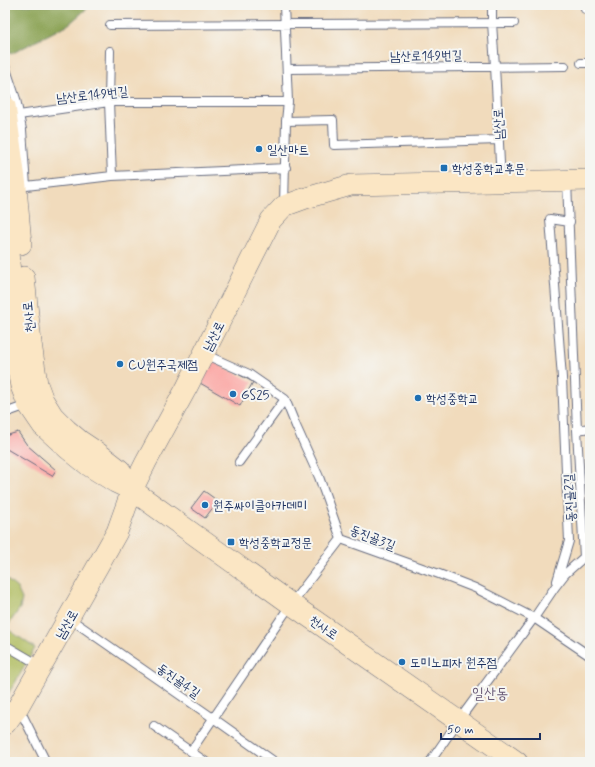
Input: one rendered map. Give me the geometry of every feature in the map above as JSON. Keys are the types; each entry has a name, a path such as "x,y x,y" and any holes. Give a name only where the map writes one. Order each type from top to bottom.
{"street":[{"name":"천사로","path":"12,111 16,187 23,270 37,384 35,402"},
{"name":"남산로","path":"5,724 18,707 118,532 132,490 146,462 204,354 271,220 284,206 351,185 590,180"},
{"name":"천사로","path":"5,223 12,292 14,350 21,386 35,402 53,416 80,441 120,470 132,490 291,604 518,762"}],"lane":[{"path":"284,5 288,102 286,121 284,206"},
{"name":"남산로","path":"492,5 501,182"},
{"path":"110,25 514,23"},
{"path":"110,51 109,102 112,176"},
{"path":"581,63 590,63"},
{"path":"5,66 16,99 12,111 22,130 26,186 112,176 286,168"},
{"name":"남산로149번길","path":"287,69 565,66"},
{"name":"남산로149번길","path":"12,111 109,102 288,102"},
{"path":"286,121 333,120 334,145 499,140"},
{"name":"동진골2길","path":"430,762 555,587 565,574 587,557 577,430 570,222 567,180"},
{"path":"555,587 569,541 562,378 550,219 570,222"},
{"path":"204,354 249,374 285,399 239,462"},
{"name":"동진골3길","path":"285,399 319,477 341,539 475,588 534,618 590,656"},
{"path":"5,413 35,402"},
{"path":"577,430 590,428"},
{"path":"191,751 291,604 341,539"},
{"name":"동진골4길","path":"69,618 274,762"},
{"path":"5,645 41,666"},
{"path":"18,707 46,762"},
{"path":"154,726 206,762"}],"green space":[{"path":"5,5 91,5 69,24 11,54 5,40"},
{"path":"5,578 17,588 22,599 20,608 6,628 35,648 5,698"}],"building":[{"name":"GS25","path":"211,360 253,382 240,406 200,383"},
{"path":"18,432 27,445 56,470 52,476 5,448 5,436"},
{"name":"원주싸이클아카데미","path":"204,491 218,501 205,518 191,508"}],"place":[{"name":"일산마트","path":"259,149"},
{"name":"학성중학교후문","path":"444,168"},
{"name":"CU원주국제점","path":"120,364"},
{"name":"GS25","path":"233,394"},
{"name":"학성중학교","path":"418,398"},
{"name":"원주싸이클아카데미","path":"205,505"},
{"name":"학성중학교정문","path":"231,542"},
{"name":"도미노피자 원주점","path":"402,662"}],"district":[{"name":"일산동","path":"490,693"}]}
